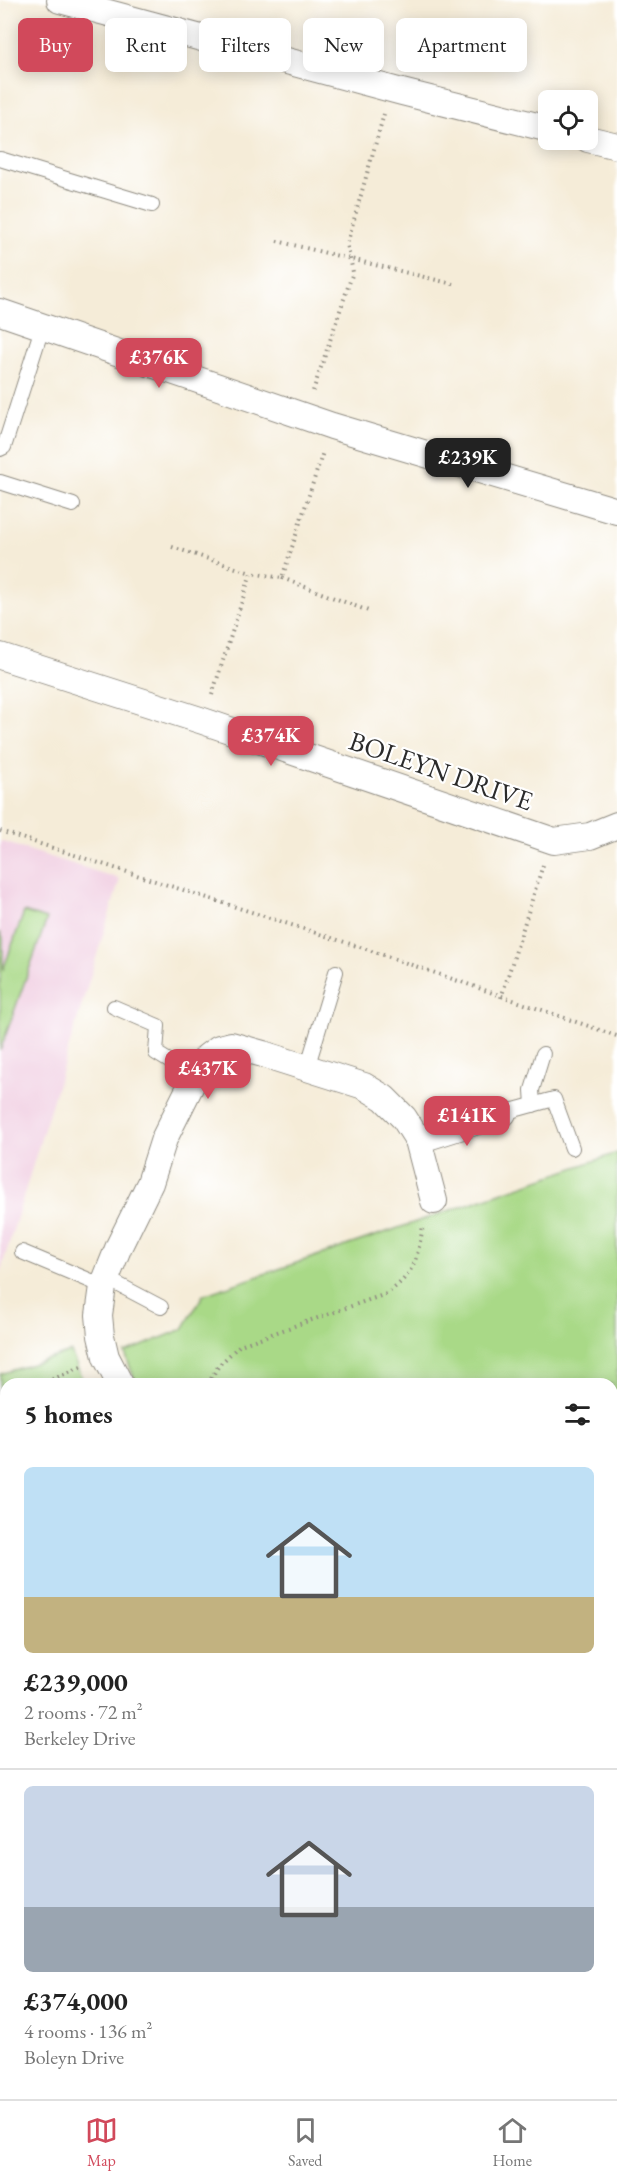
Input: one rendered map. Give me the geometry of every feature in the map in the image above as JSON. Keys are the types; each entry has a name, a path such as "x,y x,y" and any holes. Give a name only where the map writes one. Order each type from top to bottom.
{"street":[{"path":"60,0 538,126"},
{"path":"598,141 617,146"},
{"path":"0,312 304,417 617,511"},
{"name":"BOLEYN DRIVE","path":"0,656 549,839"},
{"path":"549,839 590,836 617,825"},
{"path":"117,1378 106,1357 100,1336 99,1315 104,1282 150,1184 164,1139 195,1077 207,1058 219,1048 231,1045 307,1068 364,1086 384,1098 404,1118 418,1140 434,1201"},
{"path":"418,1140 502,1113"}],"lane":[{"path":"0,159 152,205"},
{"path":"0,449 4,447 43,325"},
{"path":"0,482 73,505"},
{"path":"307,1068 336,972"},
{"path":"114,1007 158,1026 156,1053 195,1077"},
{"path":"533,1105 532,1090 543,1054"},
{"path":"502,1113 554,1099 573,1149"},
{"path":"22,1252 104,1282 161,1307"}],"path":[{"path":"304,417 353,272 347,244 391,89"},
{"path":"277,241 453,284"},
{"path":"282,578 332,426"},
{"path":"171,547 251,573 282,578 371,612"},
{"path":"203,722 251,573"},
{"path":"0,831 366,949 501,998 617,1036"},
{"path":"501,998 545,860 549,839"},
{"path":"211,1378 219,1365 240,1345 386,1294 401,1284 416,1262 425,1216 434,1201"},
{"path":"55,1378 106,1357"}],"shaded area":[{"path":"0,841 120,879 0,1273"}],"green space":[{"path":"24,912 47,919 0,1051 0,932 3,938 3,970"},
{"path":"617,1153 617,1378 134,1378 125,1353 183,1329 203,1295"},
{"path":"71,1352 82,1378 0,1378 0,1374"}]}
